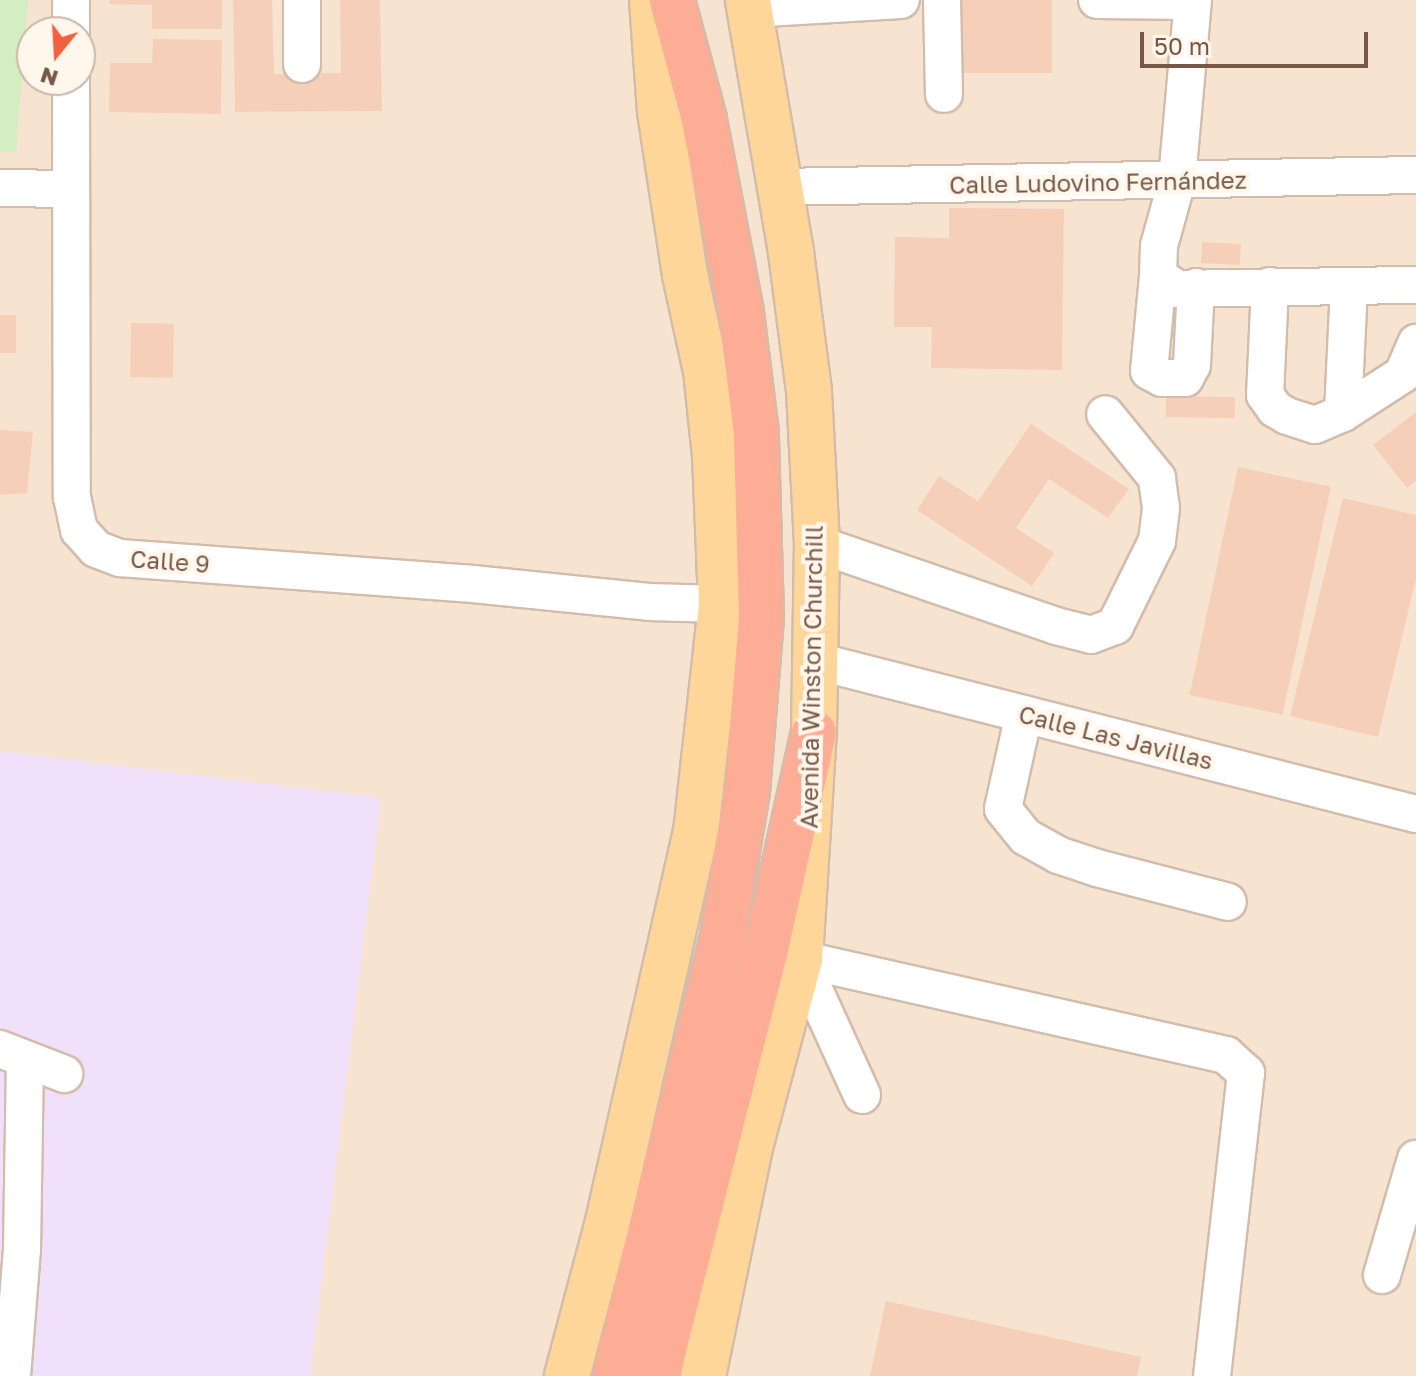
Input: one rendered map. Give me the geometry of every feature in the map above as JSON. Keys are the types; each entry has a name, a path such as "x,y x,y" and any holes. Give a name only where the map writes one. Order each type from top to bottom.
{"highway":[{"path":"615,1376 723,935 747,792 741,610 756,433 741,312 704,119 672,0"},
{"path":"657,1376 765,953 814,732"}],"main road":[{"path":"567,1376 582,1331 696,832 741,610 715,456 706,371 685,275 660,112 652,0"},
{"name":"Avenida Winston Churchill","path":"706,1362 750,1147 800,959 814,732 817,544 809,391 748,4"}],"street":[{"path":"302,0 302,64"},
{"path":"748,4 901,0"},
{"path":"942,0 944,94"},
{"path":"1097,0 1193,1 1177,181 1159,246 1149,371 1162,378 1185,378 1192,365 1196,287"},
{"name":"Calle 9","path":"71,96 72,497 79,530 96,549 120,558 463,583 741,610"},
{"name":"Calle Ludovino Fernández","path":"779,187 1416,175"},
{"path":"0,188 70,189"},
{"path":"1158,276 1177,289 1416,285"},
{"path":"1270,286 1265,395 1275,409 1315,425 1343,413 1403,374 1416,343"},
{"path":"1343,413 1349,286"},
{"path":"817,544 1056,626 1091,635 1115,626 1157,541 1161,508 1157,478 1105,414"},
{"name":"Calle Las Javillas","path":"816,661 1416,814"},
{"path":"1024,714 1003,809 1026,837 1058,855 1097,868 1228,902"},
{"path":"800,959 862,1095"},
{"path":"800,959 1226,1055 1246,1073 1212,1376"},
{"path":"12,1376 22,1249 12,1054 64,1074"},
{"path":"1382,1275 1416,1159"}],"shaded area":[{"path":"0,0 1416,0 1416,1376 0,1376"},
{"path":"0,751 381,798 310,1376 0,1376"}],"green space":[{"path":"0,0 28,0 27,16 16,16 16,96 20,96 16,152 0,152"}],"building":[{"path":"110,0 222,0 222,29 152,29 152,5 109,4"},
{"path":"233,0 272,0 274,74 341,73 340,0 380,0 382,111 235,112"},
{"path":"953,0 1052,0 1052,73 953,73"},
{"path":"153,39 222,40 221,114 109,112 110,63 152,63"},
{"path":"949,208 1064,209 1062,370 931,368 932,327 894,327 895,237 949,238"},
{"path":"1202,242 1241,244 1240,265 1201,263"},
{"path":"0,315 16,315 16,353 0,353"},
{"path":"131,323 174,324 173,378 130,377"},
{"path":"1166,396 1235,397 1235,418 1166,417"},
{"path":"1416,412 1416,481 1407,488 1373,445"},
{"path":"1031,424 1129,489 1108,518 1049,479 1016,528 1054,553 1032,586 917,510 939,476 978,501"},
{"path":"0,430 33,432 27,493 0,495"},
{"path":"1238,467 1331,487 1282,715 1190,695"},
{"path":"1343,498 1416,515 1416,579 1378,737 1290,716"},
{"path":"886,1301 1141,1357 1137,1376 870,1376"}]}
